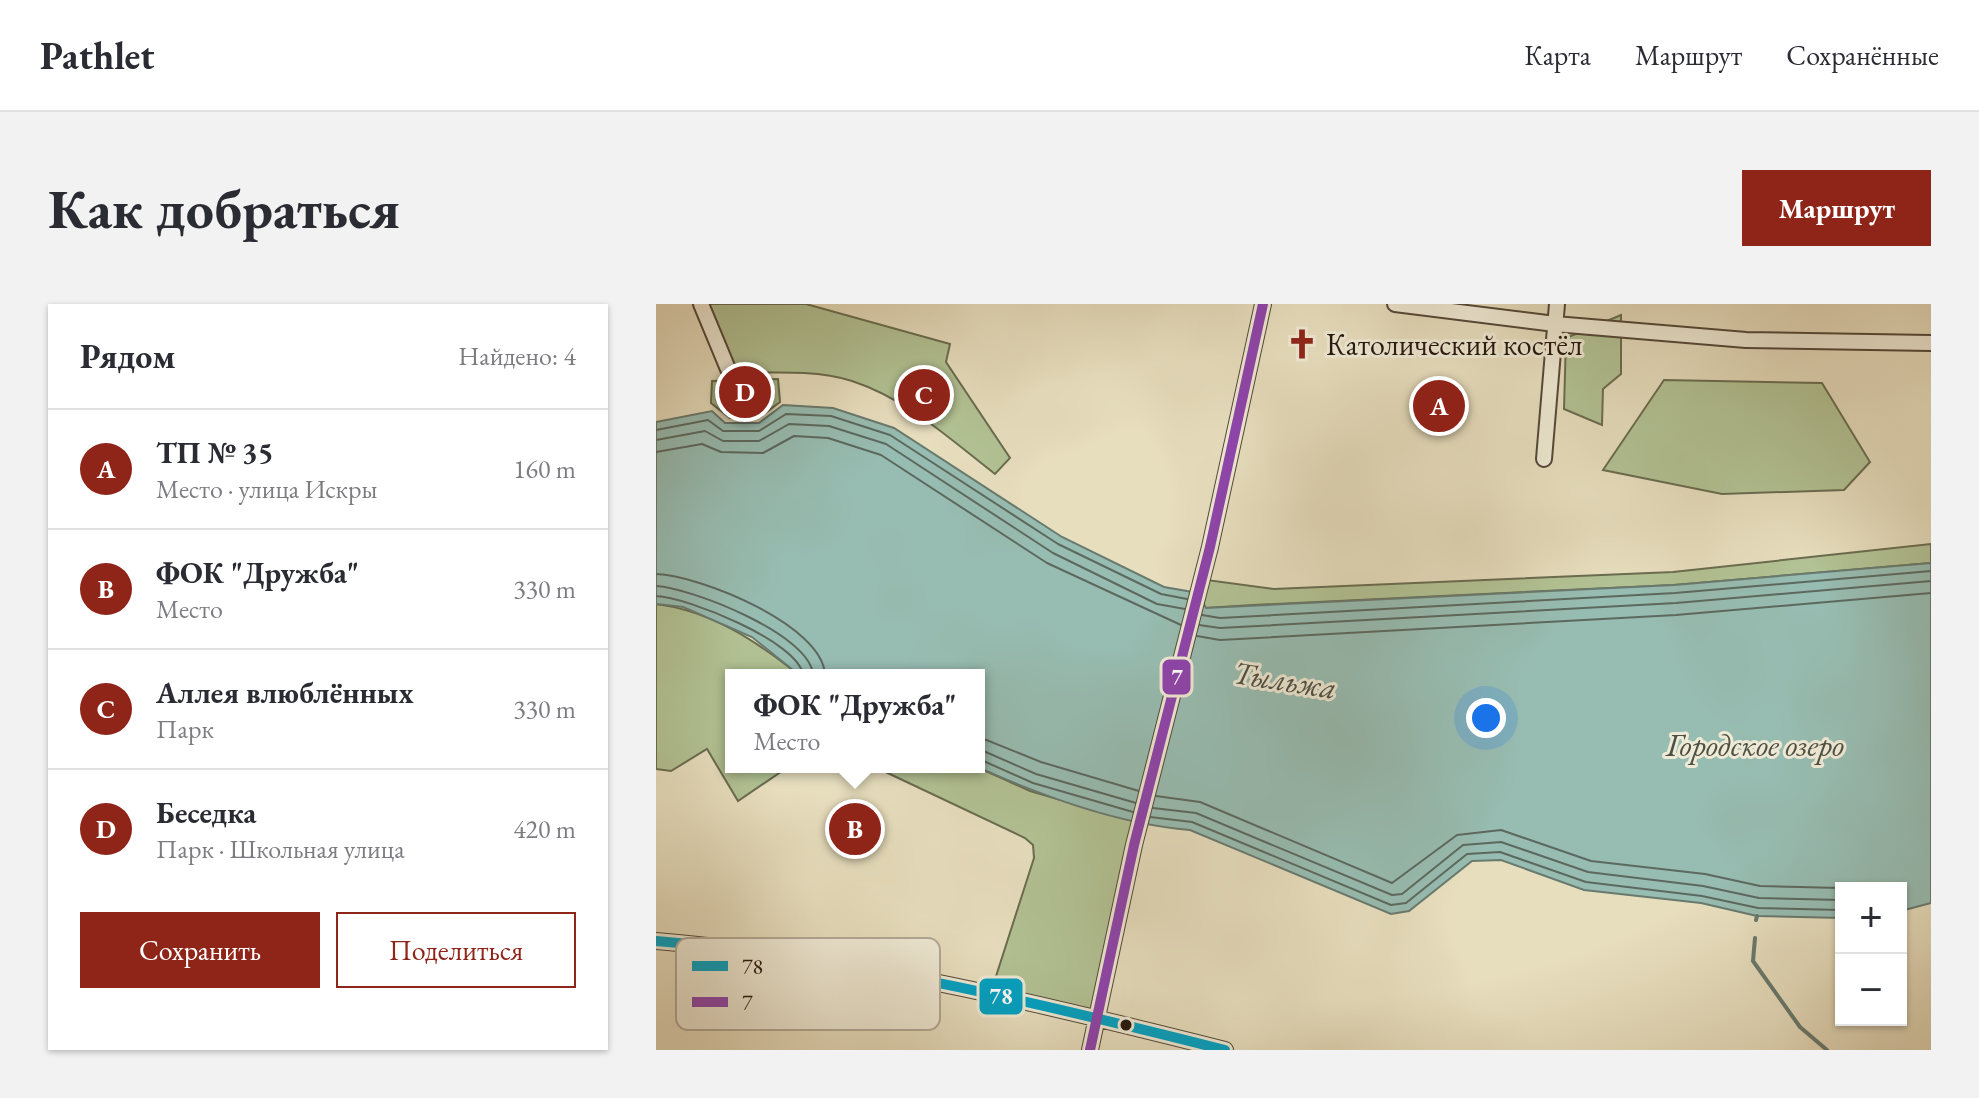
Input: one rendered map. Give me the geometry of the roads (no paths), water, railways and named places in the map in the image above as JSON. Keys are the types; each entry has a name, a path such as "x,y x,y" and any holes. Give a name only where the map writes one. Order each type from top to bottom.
{"street":[{"path":"701,304 728,369"},
{"path":"1090,1050 1134,845 1201,582 1263,304"},
{"path":"1395,304 1555,324 1746,340 1931,343"},
{"path":"1544,459 1557,304"},
{"path":"656,941 676,943"},
{"path":"940,986 1098,1018 1225,1050"}],"water":[{"name":"Городское озеро","path":"783,405 833,408 894,428 1062,537 1164,587 1198,593 1206,608 1674,585 1931,563 1931,903 1907,909 1907,882 1835,882 1835,918 1757,916 1701,903 1584,890 1501,860 1472,861 1409,911 1391,914 1190,830 1108,815 1028,788 985,770 985,669 792,669 752,637 683,607 656,604 656,422 712,411 725,423 759,423"}],"waterway":[{"path":"1756,920 1757,916"},
{"path":"1755,938 1753,961 1800,1027 1827,1050"}],"place":[{"name":"Католический костёл","path":"1302,344"},
{"name":"Беседка","path":"745,392"},
{"name":"Аллея влюблённых","path":"924,395"},
{"name":"ТП № 35","path":"1439,406"},
{"name":"ФОК \"Дружба\"","path":"855,829"}],"water label":[{"name":"Тыльжа","path":"1285,680"}]}
